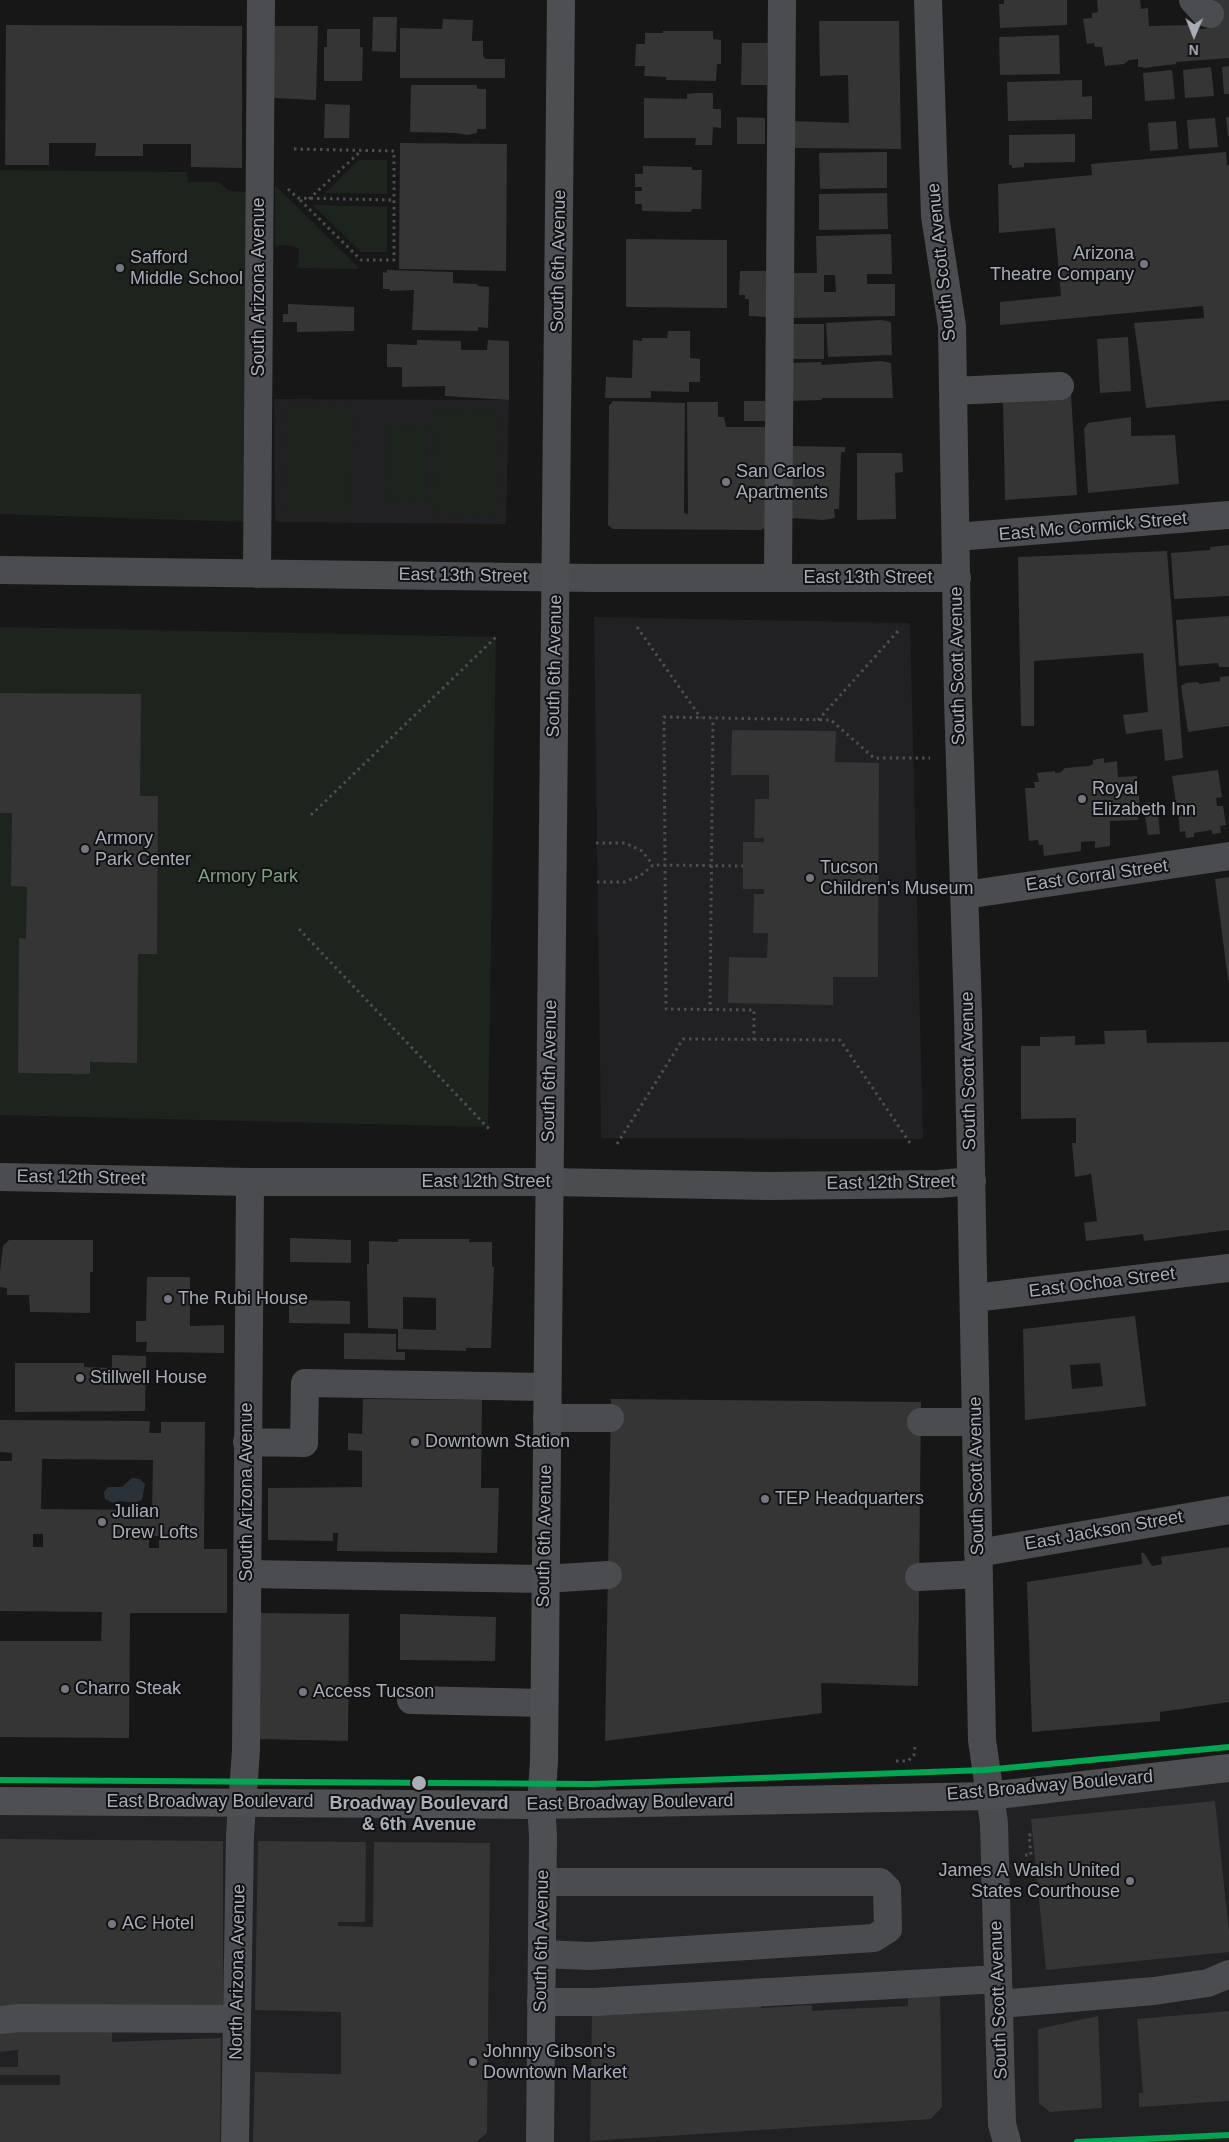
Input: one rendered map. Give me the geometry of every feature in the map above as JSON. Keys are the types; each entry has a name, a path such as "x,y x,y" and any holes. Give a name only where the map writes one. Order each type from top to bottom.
{"main road":[{"name":"South 6th Avenue","path":"540,2142 543,1882 541,1805 544,1785 544,1579 556,577 560,0"},
{"name":"East Broadway Boulevard","path":"0,1801 541,1805 989,1796 1229,1768"}],"street":[{"name":"South Arizona Avenue","path":"257,574 261,0"},
{"path":"778,577 782,0"},
{"name":"South Scott Avenue","path":"928,0 934,216 951,314 958,700 972,1181 982,1752 994,1823 1002,2124 1008,2142"},
{"path":"953,391 1060,386"},
{"name":"East Mc Cormick Street","path":"956,537 1229,515"},
{"name":"East 13th Street","path":"0,570 556,577 957,578"},
{"name":"East Corral Street","path":"965,895 1229,856"},
{"name":"East 12th Street","path":"0,1177 250,1182 549,1182 770,1186 939,1184 972,1181"},
{"name":"South Arizona Avenue","path":"243,1802 250,1182"},
{"name":"East Ochoa Street","path":"974,1298 1229,1268"},
{"path":"248,1442 304,1443 305,1383 547,1387"},
{"path":"547,1418 610,1418"},
{"path":"921,1422 976,1422"},
{"name":"East Jackson Street","path":"919,1577 1229,1510"},
{"path":"247,1574 544,1579 608,1575"},
{"path":"411,1700 544,1703"},
{"name":"North Arizona Avenue","path":"235,2142 240,1835 243,1802"},
{"path":"542,1954 590,1956 874,1938 888,1929 888,1889 880,1882 543,1882"},
{"path":"541,2002 999,1991 1154,1991 1208,1982 1229,1974"},
{"path":"0,2020 209,2014 237,2019"}],"path":[{"path":"260,162 361,260 394,260 394,151 294,149"},
{"path":"309,199 361,150"},
{"path":"298,198 394,200"},
{"path":"638,627 701,718"},
{"path":"818,720 898,630"},
{"path":"311,815 496,637"},
{"path":"754,1040 754,1010 666,1009 664,717 831,720 874,758 930,758"},
{"path":"710,1011 714,718"},
{"path":"596,843 625,843 642,852 653,865"},
{"path":"597,882 624,882 640,876 653,865 743,866"},
{"path":"299,929 491,1131"},
{"path":"617,1144 683,1039 840,1040 912,1146"},
{"path":"896,1761 908,1761 914,1755 915,1746"},
{"path":"1023,1835 1031,1835 1031,1855 1025,1855"}],"shaded area":[{"path":"274,399 509,400 506,524 275,522"},
{"path":"594,617 910,623 923,1139 601,1138"},
{"path":"132,1478 140,1479 145,1484 142,1500 134,1503 120,1501 113,1503 105,1499 104,1492 108,1487 122,1487"},
{"path":"1229,1768 1229,2142 0,2142 0,1796 869,1796"}],"green space":[{"path":"358,160 387,160 387,194 325,193"},
{"name":"Safford Middle School","path":"0,170 187,172 188,182 218,182 229,191 249,192 246,522 0,514"},
{"path":"275,185 360,269 298,268 299,249 288,245 275,246"},
{"path":"313,205 387,207 387,252 361,252"},
{"path":"288,406 353,407 351,513 287,513"},
{"path":"433,408 498,409 496,515 432,514"},
{"path":"387,425 426,426 425,501 385,500"},
{"name":"Armory Park","path":"0,627 496,637 488,1127 0,1115"}],"building":[{"path":"1004,0 1067,0 1067,25 1000,28 999,4 1004,4"},
{"path":"1097,0 1140,0 1141,9 1148,8 1149,26 1192,25 1193,30 1210,28 1210,4 1229,2 1229,58 1176,62 1176,64 1143,68 1138,67 1138,59 1129,60 1124,64 1105,66 1102,47 1095,47 1094,43 1087,44 1083,19 1092,18 1092,13 1098,12"},
{"path":"373,17 397,17 396,52 372,51"},
{"path":"443,19 473,20 472,41 483,41 483,55 485,59 505,59 505,78 400,78 400,28 442,29"},
{"path":"819,21 899,21 901,149 792,148 793,121 849,123 848,75 820,76"},
{"path":"6,25 242,26 242,168 191,167 191,144 143,144 143,156 95,156 96,143 49,143 49,165 5,165"},
{"path":"274,26 318,26 316,100 273,98"},
{"path":"327,29 360,29 360,47 363,47 362,81 324,81 324,47 327,47"},
{"path":"663,31 713,31 713,39 721,40 721,64 717,64 716,81 666,80 666,77 644,76 645,66 635,66 636,44 645,44 645,33 663,33"},
{"path":"1059,35 1060,74 1000,75 999,37"},
{"path":"742,43 768,43 767,85 741,85"},
{"path":"1229,66 1229,94 1224,94 1222,67"},
{"path":"1211,67 1214,96 1185,98 1183,70"},
{"path":"1172,70 1175,99 1145,101 1143,73"},
{"path":"1082,80 1082,97 1092,96 1092,119 1008,121 1007,82"},
{"path":"411,85 477,85 477,89 486,89 486,129 477,129 477,133 467,135 410,132"},
{"path":"713,93 713,109 721,109 721,128 713,127 712,145 695,145 696,138 644,138 644,98 687,99 687,94"},
{"path":"325,104 350,105 349,138 324,138"},
{"path":"737,117 765,118 765,144 737,144"},
{"path":"1226,117 1229,117 1229,136 1228,136"},
{"path":"1215,118 1218,147 1189,149 1187,120"},
{"path":"1176,121 1178,149 1150,151 1148,123"},
{"path":"1075,134 1075,162 1024,163 1024,167 1012,168 1012,165 1009,165 1009,135"},
{"path":"400,143 507,144 506,271 399,269"},
{"path":"887,152 887,188 820,189 819,153"},
{"name":"Arizona Theatre Company","path":"1226,152 1227,165 1229,165 1229,400 1146,408 1134,323 1204,318 1203,306 1000,325 1000,302 1061,296 1055,228 999,233 998,184 1092,175 1091,164"},
{"path":"643,166 692,167 692,170 702,170 701,209 692,209 691,212 642,211 642,204 635,204 635,191 642,191 642,187 635,187 635,174 643,174"},
{"path":"887,193 888,229 819,230 819,194"},
{"path":"891,234 892,274 867,274 867,284 895,284 895,316 792,318 792,273 817,273 816,236","holes":["824,275 835,275 836,292 824,292"]},
{"path":"626,239 727,240 727,308 626,307"},
{"path":"387,270 453,272 453,283 477,284 478,286 489,287 488,328 478,327 478,331 412,330 414,290 390,291 390,289 383,289 383,272 387,273"},
{"path":"740,271 766,271 766,317 749,316 749,299 745,299 745,295 739,295"},
{"path":"288,304 354,307 354,331 297,332 297,322 283,322 283,314 288,314"},
{"path":"882,320 891,322 892,355 828,357 826,323"},
{"path":"792,324 824,324 824,359 792,359"},
{"path":"668,331 690,331 690,358 700,359 700,382 689,382 689,392 651,391 651,398 605,398 606,377 632,378 633,340 642,341 642,338 667,338"},
{"path":"1128,337 1131,391 1100,393 1097,339"},
{"path":"417,340 461,341 461,350 487,350 488,340 509,341 509,400 445,396 445,386 402,387 402,367 387,367 387,344 417,345"},
{"path":"882,361 891,363 893,398 822,398 822,400 790,401 789,363 821,362 822,365"},
{"path":"1071,394 1077,495 1005,500 1003,399"},
{"name":"San Carlos Apartments","path":"613,401 685,403 684,513 688,514 687,402 718,402 718,417 724,417 726,427 767,427 765,528 761,530 613,529 608,525 609,406"},
{"path":"744,401 765,401 765,421 744,421"},
{"path":"1131,417 1131,436 1175,435 1179,484 1088,493 1084,429 1088,423"},
{"path":"788,446 845,447 845,452 841,452 839,509 834,509 835,518 824,520 791,518"},
{"path":"857,453 902,453 903,472 895,473 896,519 857,520"},
{"path":"1229,545 1229,596 1174,599 1171,553 1210,550 1210,547"},
{"path":"1167,551 1183,758 1165,761 1162,729 1126,734 1123,715 1148,712 1143,653 1034,661 1034,726 1021,726 1018,557"},
{"path":"1229,616 1229,667 1219,667 1218,663 1179,666 1176,620"},
{"path":"1229,676 1229,726 1188,732 1181,686 1186,683 1198,682 1199,684 1220,681 1220,677"},
{"name":"Armory Park Center","path":"0,693 141,694 140,796 158,796 157,954 138,954 137,1063 90,1062 90,1074 18,1073 19,938 26,939 27,887 11,886 12,813 0,813"},
{"name":"Tucson Children's Museum","path":"732,730 836,731 835,762 879,763 878,977 833,977 833,1005 728,1003 729,957 767,958 768,933 753,933 754,894 764,894 764,889 743,889 743,842 764,842 764,838 754,838 755,799 769,799 769,775 731,775"},
{"name":"Royal Elizabeth Inn","path":"1104,758 1104,763 1117,761 1118,777 1137,776 1140,810 1138,810 1138,820 1110,821 1110,846 1095,848 1095,841 1081,842 1081,851 1044,856 1043,845 1039,845 1038,840 1029,841 1025,788 1035,788 1034,782 1039,782 1037,773 1055,771 1055,773 1061,772 1065,768 1089,766 1093,764 1093,760"},
{"path":"1218,770 1222,797 1216,798 1217,806 1223,806 1226,825 1220,826 1221,833 1212,834 1212,830 1194,833 1194,837 1186,838 1185,831 1180,832 1178,811 1182,811 1181,803 1176,803 1172,776"},
{"path":"1157,802 1160,834 1148,835 1143,803"},
{"path":"1229,877 1229,980 1228,980 1215,879"},
{"path":"1146,1030 1147,1043 1229,1042 1229,1230 1144,1241 1143,1234 1086,1241 1084,1223 1097,1221 1091,1174 1075,1177 1072,1143 1076,1143 1076,1118 1021,1119 1021,1046 1040,1046 1040,1037 1075,1036 1075,1045 1105,1044 1104,1031"},
{"path":"290,1238 351,1240 351,1263 290,1262"},
{"path":"398,1239 469,1239 469,1242 492,1242 492,1267 494,1267 491,1348 466,1348 466,1351 398,1349 398,1329 368,1328 367,1264 369,1264 369,1241 398,1242","holes":["403,1297 436,1298 436,1330 403,1329"]},
{"path":"9,1240 93,1240 93,1272 90,1272 90,1313 30,1312 29,1295 7,1295 7,1288 0,1287 0,1271 3,1246"},
{"name":"The Rubi House","path":"147,1277 190,1277 190,1326 224,1325 224,1353 146,1352 147,1342 136,1342 136,1321 146,1321"},
{"path":"289,1300 350,1301 350,1324 289,1323"},
{"path":"1135,1316 1146,1406 1025,1420 1023,1329","holes":["1100,1363 1103,1386 1072,1389 1070,1365"]},
{"path":"344,1333 396,1334 396,1352 405,1352 405,1360 344,1359"},
{"name":"Stillwell House","path":"112,1355 146,1356 145,1411 15,1412 15,1363 84,1363 84,1367 112,1368"},
{"path":"363,1399 482,1400 481,1488 499,1488 497,1553 337,1551 338,1533 333,1533 333,1541 268,1540 268,1488 362,1487 362,1451 348,1450 348,1433 362,1434"},
{"name":"TEP Headquarters","path":"611,1399 921,1402 918,1686 821,1683 822,1713 605,1741"},
{"name":"Julian Drew Lofts","path":"0,1420 150,1421 149,1433 161,1433 161,1422 205,1422 204,1549 227,1549 227,1613 130,1613 129,1738 0,1737 0,1641 101,1641 102,1612 0,1611 0,1461 12,1461 12,1453 0,1452","holes":["42,1459 153,1460 152,1510 41,1509","33,1534 43,1534 43,1547 33,1547","149,1536 159,1536 159,1548 149,1548"]},
{"path":"1229,1547 1229,1702 1160,1712 1160,1721 1032,1732 1027,1582 1142,1564 1141,1553 1144,1553 1152,1566 1162,1564 1161,1557"},
{"name":"Access Tucson","path":"259,1613 349,1614 348,1741 258,1739"},
{"path":"400,1614 496,1617 495,1661 400,1660"},
{"name":"James A Walsh United States Courthouse","path":"1215,1801 1229,1931 1229,1952 1046,1970 1031,1819"},
{"name":"AC Hotel","path":"0,1839 223,1841 223,2010 0,2008"},
{"path":"258,1841 366,1842 365,1922 338,1922 338,1926 373,1927 374,1842 490,1843 487,2133 476,2142 253,2142 255,2072 341,2074 341,2012 255,2010"},
{"path":"940,1991 942,2107 931,2119 590,2141 592,2011 761,2001 761,2008 812,2005 812,2011 908,2006 908,1994"},
{"path":"1229,2011 1229,2101 1139,2107 1139,2093 1143,2093 1137,2019"},
{"path":"1098,2016 1102,2108 1050,2112 1039,2103 1038,2029"},
{"path":"112,2029 112,2042 221,2038 220,2142 0,2142 0,2085 60,2085 60,2075 0,2075 0,2067 18,2067 18,2050 0,2052 0,2032"}],"tunnel":[{"path":"1210,14 1229,14"}],"transit line":[{"path":"0,1780 591,1784 985,1770 1229,1747"},
{"path":"1077,2142 1229,2135"}],"place":[{"name":"Arizona Theatre Company","path":"1144,264"},
{"name":"Safford Middle School","path":"120,268"},
{"name":"San Carlos Apartments","path":"726,482"},
{"name":"Royal Elizabeth Inn","path":"1082,799"},
{"name":"Armory Park Center","path":"85,849"},
{"name":"Tucson Children's Museum","path":"810,878"},
{"name":"The Rubi House","path":"168,1299"},
{"name":"Stillwell House","path":"80,1378"},
{"name":"Downtown Station","path":"415,1442"},
{"name":"TEP Headquarters","path":"765,1499"},
{"name":"Julian Drew Lofts","path":"102,1522"},
{"name":"Charro Steak","path":"65,1689"},
{"name":"Access Tucson","path":"303,1692"},
{"name":"Broadway Boulevard & 6th Avenue","path":"419,1783"},
{"name":"James A Walsh United States Courthouse","path":"1130,1881"},
{"name":"AC Hotel","path":"112,1924"},
{"name":"Johnny Gibson's Downtown Market","path":"473,2062"}]}
